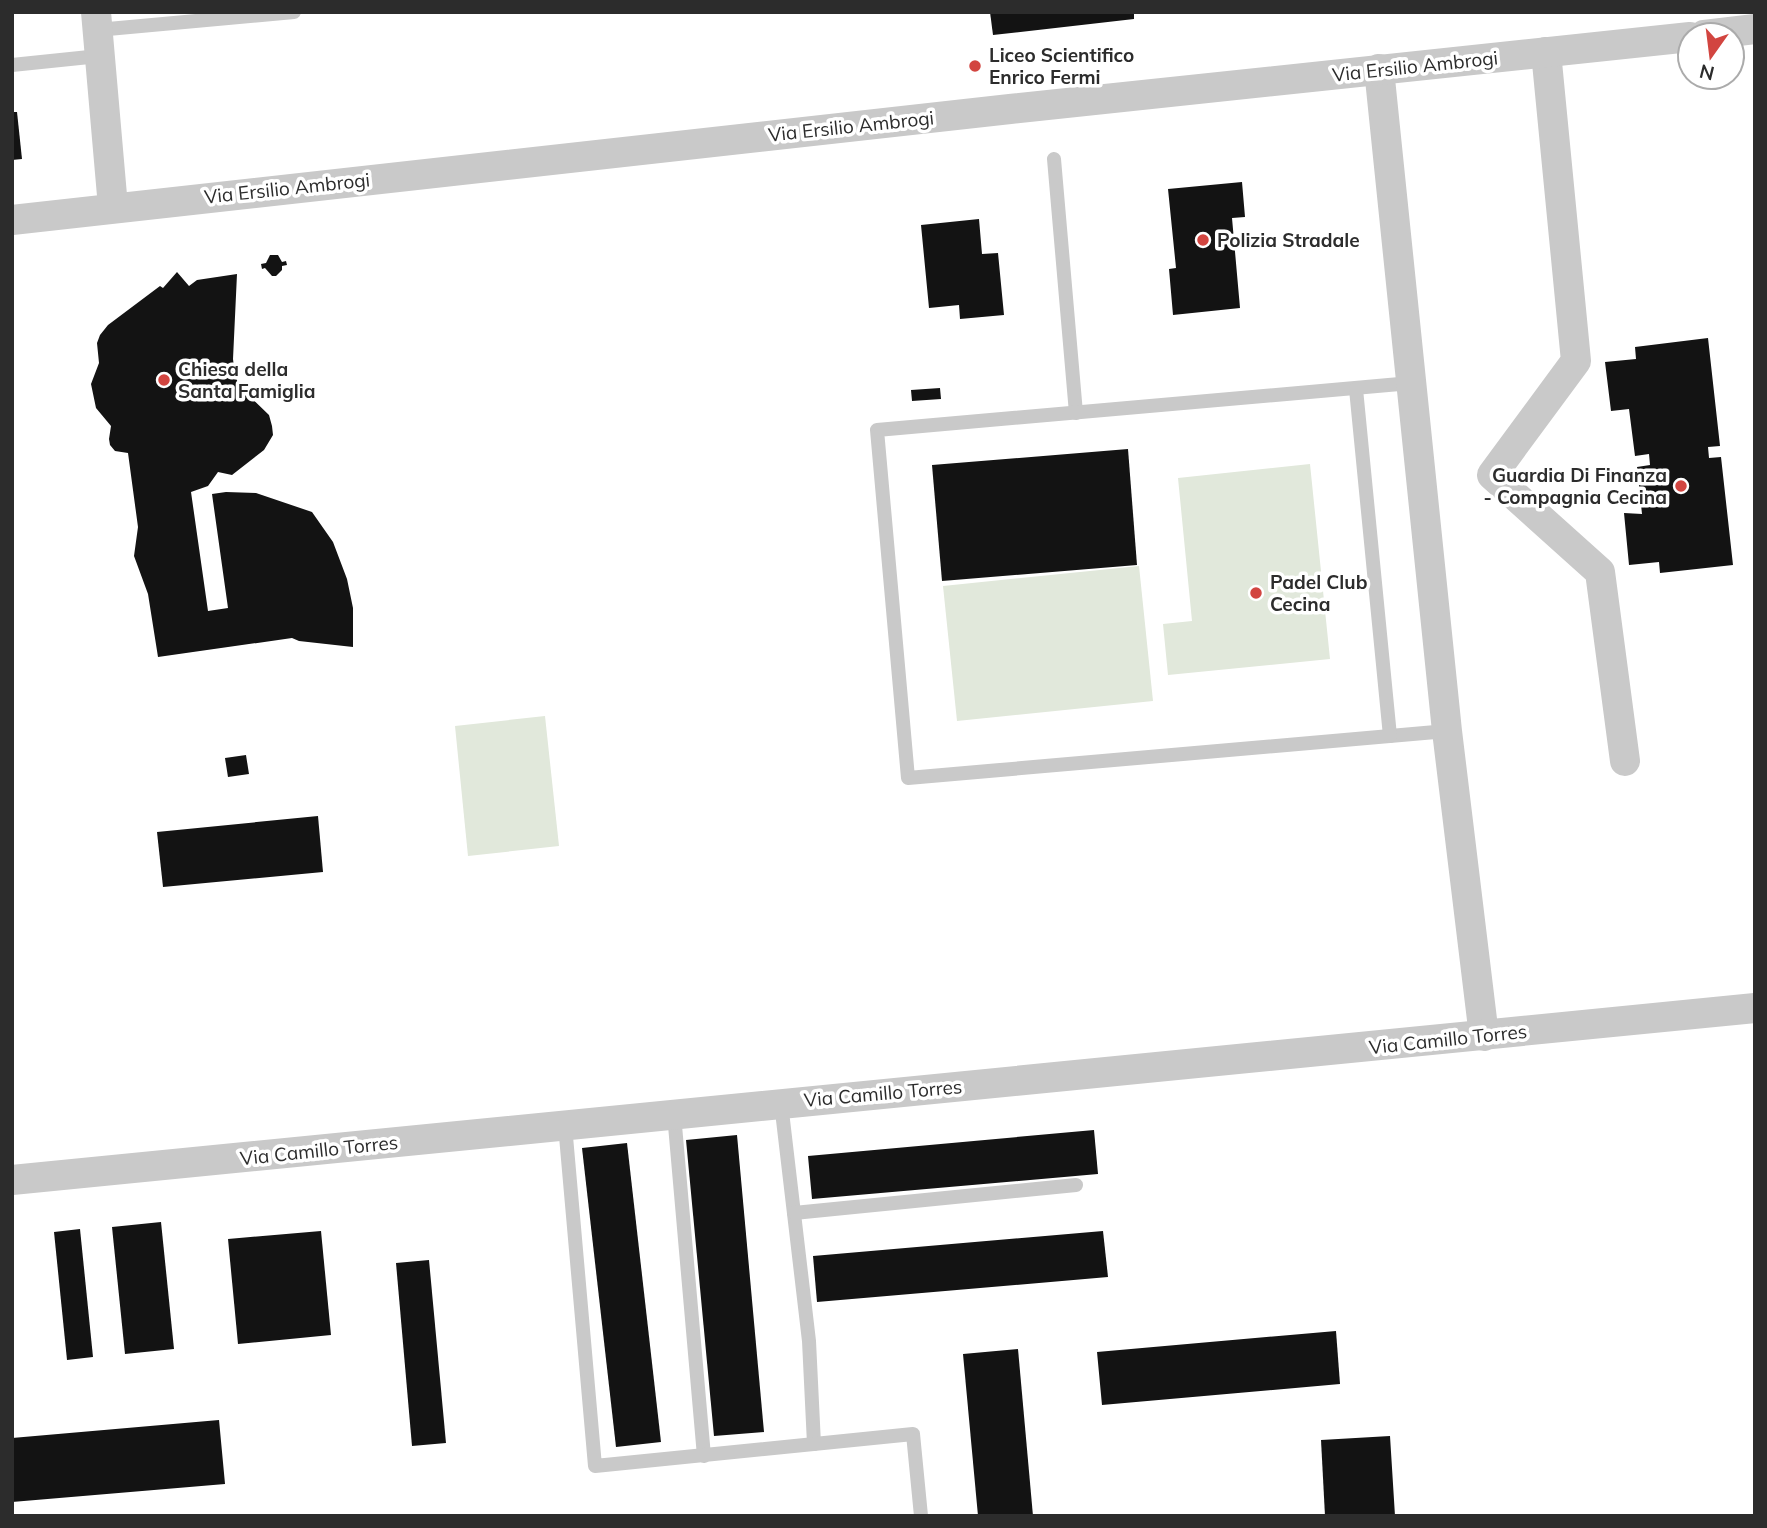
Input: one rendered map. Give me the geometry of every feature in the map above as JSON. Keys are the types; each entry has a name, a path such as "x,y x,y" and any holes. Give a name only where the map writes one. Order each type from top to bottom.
{"street":[{"path":"97,33 113,208"},
{"name":"Via Ersilio Ambrogi","path":"12,220 1676,38"},
{"path":"1546,52 1576,361 1492,475 1601,572 1625,761"},
{"path":"1379,69 1447,731 1484,1036"},
{"name":"Via Camillo Torres","path":"12,1180 1755,1008"}],"lane":[{"path":"12,65 97,33 294,12"},
{"path":"1054,159 1076,413"},
{"path":"1411,383 877,430 908,778 1447,731"},
{"path":"1356,388 1390,736"},
{"path":"781,1103 809,1341 814,1444"},
{"path":"674,1114 704,1456"},
{"path":"565,1125 595,1466 914,1434 921,1516"},
{"path":"794,1213 1076,1185"}],"shaded area":[{"name":"Padel Club Cecina","path":"1310,464 1330,659 1168,675 1163,624 1192,621 1178,478"},
{"path":"1139,566 1153,701 957,721 943,586"},
{"path":"545,716 559,846 468,856 455,726"}],"building":[{"path":"990,12 1134,12 1134,19 993,35"},
{"path":"12,112 17,112 22,159 12,160"},
{"name":"Polizia Stradale","path":"1242,182 1245,217 1232,218 1240,308 1173,315 1169,269 1176,268 1168,189"},
{"path":"979,219 982,254 998,253 1004,315 960,319 959,305 929,308 921,225"},
{"path":"270,255 278,255 282,262 286,261 287,265 282,266 276,276 272,276 265,268 262,269 261,264 266,263"},
{"path":"177,272 189,286 197,280 237,274 233,359 235,376 240,387 269,415 273,435 264,450 232,475 218,472 208,486 191,492 208,611 228,608 212,494 256,493 312,512 333,542 347,579 353,608 353,647 292,638 158,657 148,594 134,556 138,527 128,453 115,451 110,445 111,426 96,408 91,384 99,363 97,343 100,335 108,325 160,286 163,288"},
{"path":"1708,338 1720,446 1708,447 1709,458 1721,457 1733,565 1660,573 1659,562 1629,565 1624,513 1642,514 1637,467 1650,465 1649,454 1635,456 1629,409 1611,411 1605,362 1636,359 1635,347"},
{"path":"940,388 941,399 912,401 911,390"},
{"path":"1128,449 1137,565 942,581 932,465"},
{"path":"246,755 249,774 228,777 225,758"},
{"path":"318,816 323,872 163,887 157,832"},
{"path":"1094,1130 1098,1174 812,1199 808,1156"},
{"path":"737,1135 764,1432 714,1436 686,1140"},
{"path":"627,1143 661,1442 616,1447 582,1148"},
{"path":"161,1222 174,1349 125,1354 112,1227"},
{"path":"80,1229 93,1357 67,1360 54,1232"},
{"path":"321,1231 331,1335 238,1344 228,1239"},
{"path":"1103,1231 1108,1277 817,1302 813,1256"},
{"path":"429,1260 446,1443 412,1446 396,1263"},
{"path":"1336,1331 1340,1384 1102,1405 1097,1352"},
{"path":"1018,1349 1033,1516 978,1516 963,1354"},
{"path":"219,1420 225,1484 12,1502 12,1438"},
{"path":"1390,1436 1395,1516 1325,1516 1321,1440"}],"place":[{"name":"Liceo Scientifico Enrico Fermi","path":"975,66"},
{"name":"Polizia Stradale","path":"1203,240"},
{"name":"Chiesa della Santa Famiglia","path":"164,380"},
{"name":"Guardia Di Finanza - Compagnia Cecina","path":"1681,486"},
{"name":"Padel Club Cecina","path":"1256,593"}]}
